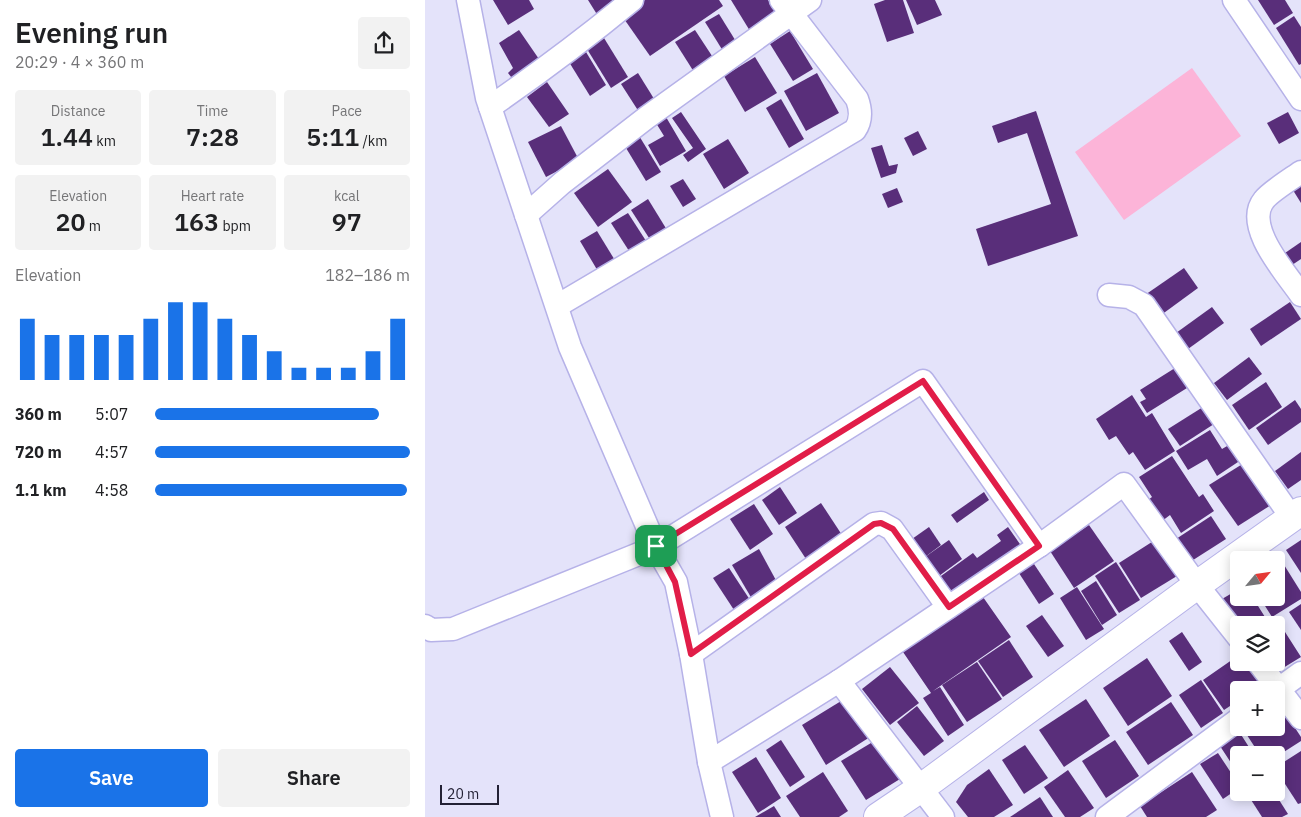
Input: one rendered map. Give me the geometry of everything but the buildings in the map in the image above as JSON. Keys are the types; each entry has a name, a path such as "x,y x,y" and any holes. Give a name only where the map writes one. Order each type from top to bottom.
{"street":[{"path":"469,0 487,98 570,347 656,546 675,582 691,654 709,762 722,817"},
{"path":"490,107 524,84 632,0"},
{"path":"526,215 562,183 786,6 810,0"},
{"path":"1234,0 1297,85"},
{"path":"557,306 855,130 859,125 861,117 857,99 786,6"},
{"path":"1301,172 1264,199 1257,211 1258,226 1263,239 1301,295"},
{"path":"878,817 921,788 1197,585 1297,515 1144,305 1129,296 1109,295"},
{"path":"425,626 431,630 453,629 656,546 923,381 1039,546"},
{"path":"709,762 839,681 1039,546 1124,484 1197,585 1230,627"},
{"path":"691,654 874,524 881,523 893,529 949,607"},
{"path":"1285,685 1301,673"},
{"path":"839,681 943,817"},
{"path":"1285,699 1301,718"},
{"path":"1107,817 1230,726"}],"shaded area":[{"path":"1192,68 1241,136 1124,220 1075,152"}],"route":[{"path":"923,381 1039,546 949,607 893,529 881,523 874,524 691,654 675,582 656,546 923,381"}]}
